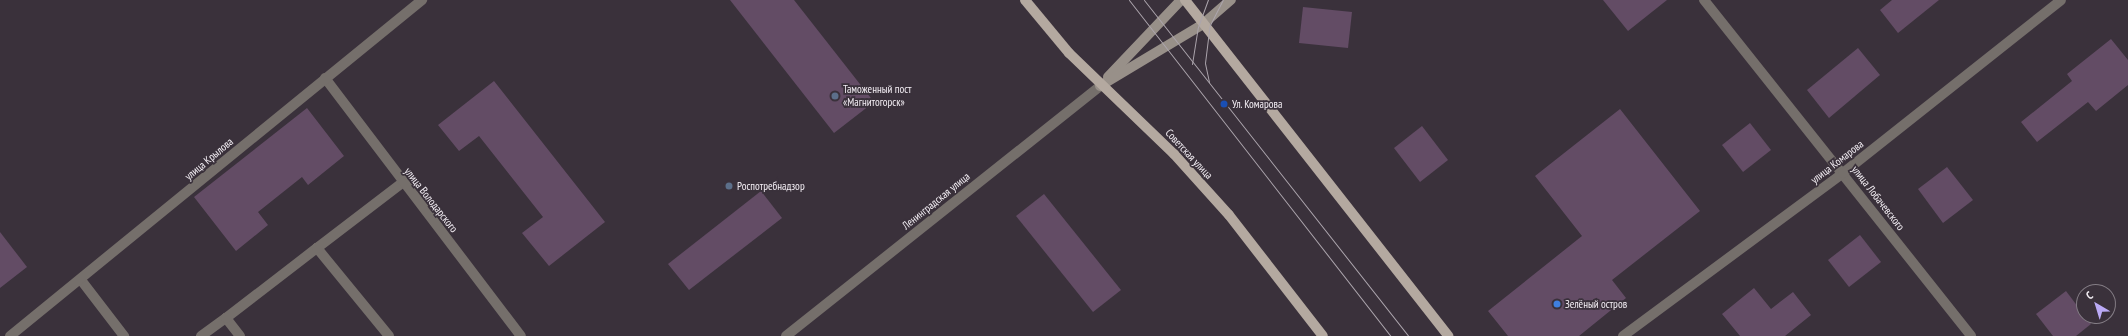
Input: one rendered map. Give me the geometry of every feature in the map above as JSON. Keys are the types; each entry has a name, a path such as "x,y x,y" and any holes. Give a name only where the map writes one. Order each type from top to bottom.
{"main road":[{"name":"Советская улица","path":"1025,0 1100,86 1174,154 1229,215 1323,336"},
{"name":"Ленинградская улица","path":"1100,86 1181,0"},
{"path":"1185,0 1448,336"},
{"name":"Ленинградская улица","path":"1100,86 1203,24 1231,0"}],"street":[{"name":"улица Крылова","path":"10,336 81,280 324,78 422,0"},
{"name":"улица Лобачевского","path":"1704,0 1971,336"},
{"name":"улица Комарова","path":"1623,336 1843,173 2061,0"},
{"name":"улица Володарского","path":"324,78 402,183 521,336"},
{"name":"Ленинградская улица","path":"786,336 1100,86"},
{"path":"201,336 402,183"},
{"path":"317,248 389,336"},
{"path":"81,280 124,336"},
{"path":"226,318 240,336"}],"building":[{"path":"730,0 794,0 874,102 834,133"},
{"path":"1603,0 1667,0 1628,31"},
{"path":"1892,0 1939,0 1898,33 1880,10"},
{"path":"1303,7 1352,12 1348,48 1299,43"},
{"path":"2111,39 2128,60 2128,85 2096,111 2088,102 2037,142 2021,122 2072,81 2067,74"},
{"path":"1858,48 1880,75 1829,118 1807,90"},
{"path":"494,81 605,222 549,266 522,233 543,217 479,136 459,151 438,125"},
{"path":"307,108 344,156 308,185 302,177 258,212 268,225 236,251 194,197"},
{"path":"1620,109 1700,211 1612,280 1626,298 1579,336 1508,336 1488,311 1582,236 1535,176"},
{"path":"1750,123 1771,150 1743,172 1722,145"},
{"path":"1422,126 1448,160 1420,182 1394,148"},
{"path":"1947,167 1973,200 1943,223 1918,189"},
{"path":"761,191 782,218 689,290 668,264"},
{"path":"1044,194 1121,290 1093,312 1016,216"},
{"path":"0,232 27,267 0,288"},
{"path":"1860,235 1881,262 1849,287 1828,260"},
{"path":"1754,288 1771,309 1793,292 1811,315 1785,336 1740,336 1722,314"},
{"path":"2066,291 2076,304 2076,324 2091,324 2076,336 2053,336 2036,314"}],"tram line":[{"path":"1129,0 1391,336"},
{"path":"1144,0 1408,336"},
{"path":"1192,64 1198,27 1208,0"},
{"path":"1209,82 1205,63 1210,25 1223,0"}],"place":[{"name":"Таможенный пост «Магнитогорск»","path":"835,96"},
{"name":"Ул. Комарова","path":"1224,104"},
{"name":"Роспотребнадзор","path":"729,186"},
{"name":"Зелёный остров","path":"1557,304"}]}
